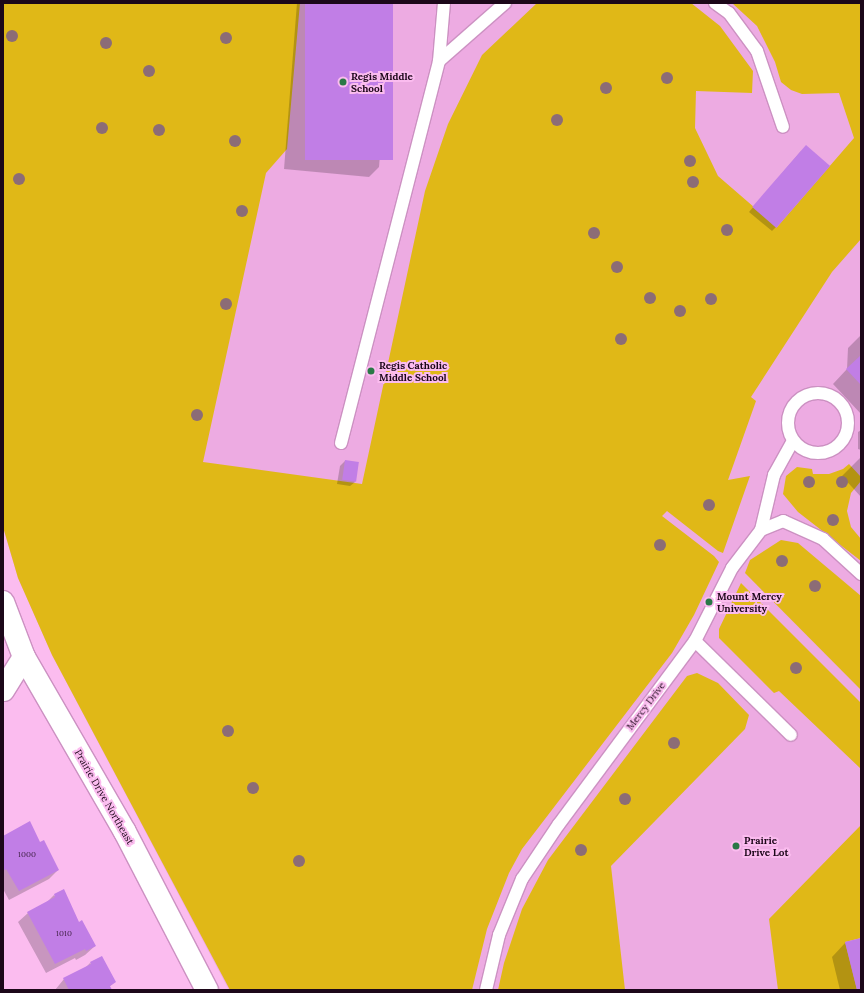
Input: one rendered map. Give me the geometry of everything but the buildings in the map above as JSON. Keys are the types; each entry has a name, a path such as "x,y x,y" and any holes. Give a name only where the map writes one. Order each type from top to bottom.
{"street":[{"name":"Prairie Drive Northeast","path":"3,602 24,658 125,832 207,990"},
{"path":"3,690 24,658"}],"lane":[{"path":"341,443 439,61 444,3"},
{"path":"439,61 505,3"},
{"path":"715,3 729,13 757,51 783,127"},
{"path":"811,393 831,395 846,409 849,421 848,431 846,437 834,450 824,453 811,453 801,449 793,441 788,431 788,419 794,404 802,397 811,393"},
{"path":"761,530 774,475 793,441"},
{"path":"761,530 784,521 822,539 861,574"},
{"name":"Mercy Drive","path":"486,990 499,935 522,879 559,824 695,641 732,568 761,530"},
{"path":"695,641 791,735"}],"shaded area":[{"name":"Regis Catholic Middle School","path":"3,3 861,3 861,990 229,990 52,655 18,578 3,527"},
{"name":"Regis Catholic Middle School","path":"3,3 300,3 287,149 266,173 203,462 362,484 425,191 448,124 482,55 537,3 691,3 720,26 753,71 752,93 696,91 695,128 718,176 777,227 854,138 839,93 802,94 791,90 781,82 775,62 757,26 732,3 861,3 861,239 832,272 751,397 756,401 728,480 750,476 723,553 718,551 667,511 662,516 714,556 719,562 694,615 672,653 522,849 509,873 487,929 472,990 230,990 52,655 18,578 3,527"},
{"path":"849,464 861,477 861,481 851,493 847,511 851,527 861,539 861,561 798,512 783,494 786,476 797,467 812,469 813,474 829,474 843,469"},
{"path":"781,540 798,543 861,596 861,690 745,573 750,560"},
{"path":"741,583 861,703 861,769 779,691 774,693 719,638 719,629"},
{"path":"697,673 718,683 749,715 745,729 611,866 625,990 498,990 504,963 522,909 548,860 687,676"},
{"path":"861,825 861,938 845,942 857,990 778,990 769,919"}],"place":[{"name":"Regis Middle School","path":"343,82"},
{"name":"Regis Catholic Middle School","path":"371,371"},
{"name":"Mount Mercy University","path":"709,602"},
{"name":"Prairie Drive Lot","path":"736,846"}]}
